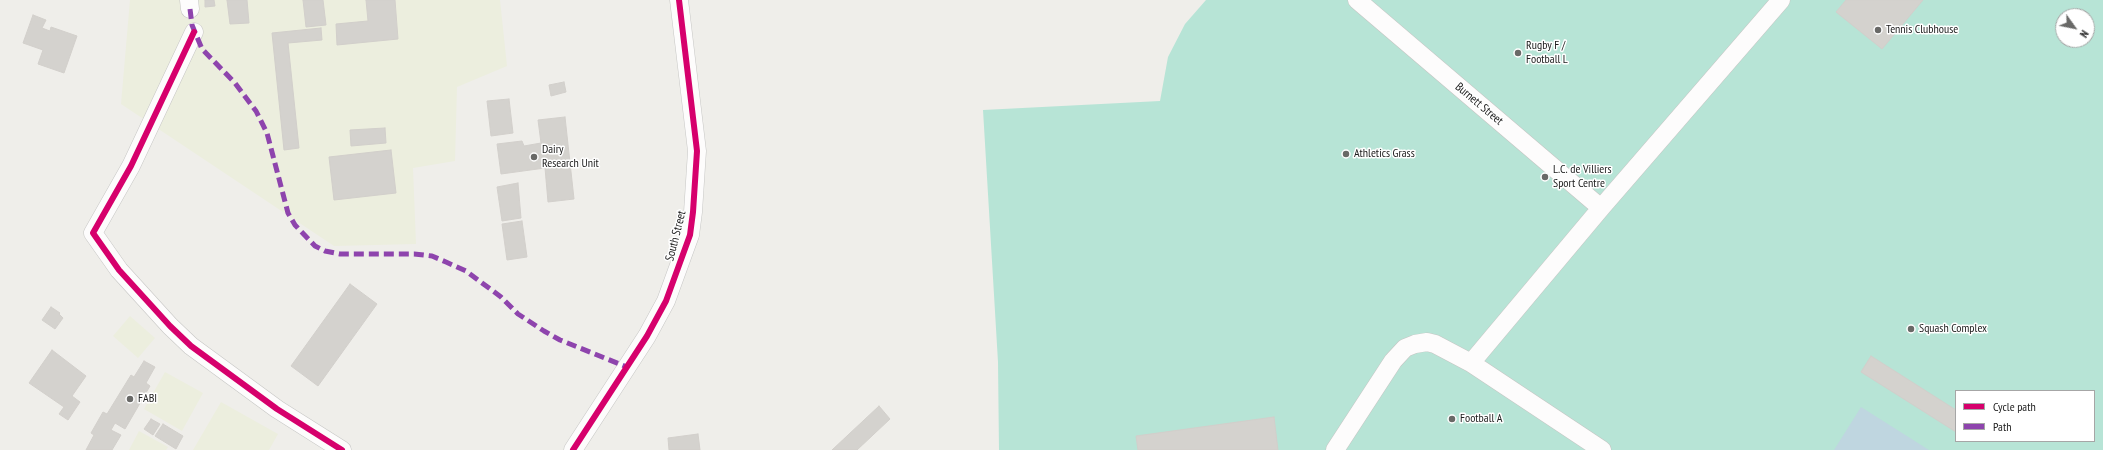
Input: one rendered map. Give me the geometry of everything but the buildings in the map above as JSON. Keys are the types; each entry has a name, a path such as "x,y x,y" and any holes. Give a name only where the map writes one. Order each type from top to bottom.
{"street":[{"name":"South Street","path":"573,450 648,336 666,301 690,235 694,212 697,151 679,0"},
{"name":"Burnett Street","path":"1357,0 1601,208"},
{"path":"1472,363 1601,208 1781,0"},
{"path":"194,32 131,166 93,233 119,270 170,326 191,346 259,396 342,450"},
{"path":"1335,450 1393,361 1405,348 1415,344 1427,342 1435,344 1472,363 1602,450"}],"green space":[{"path":"130,0 500,0 507,66 457,87 455,161 413,168 416,244 334,246 121,104"},
{"name":"L.C. de Villiers Sport Centre","path":"1206,0 2103,0 2103,450 999,450 998,362 983,110 1160,101 1168,57 1185,24"},
{"path":"130,316 155,338 138,358 113,336"},
{"path":"165,372 203,393 182,431 144,409"},
{"path":"221,402 278,434 269,450 193,450"},
{"path":"139,431 168,447 166,450 129,450"}],"water":[{"path":"1861,407 1929,450 1834,450"}],"marked path":[{"path":"190,9 192,25 202,49 235,83 256,111 267,133 288,213 295,225 315,246 325,251 340,254 414,254 432,256 466,271 501,297 518,314 544,331 560,340 627,367"}],"cycle path":[{"path":"573,450 647,336 666,301 690,235 697,151 679,0"},
{"path":"194,32 131,166 93,233 119,270 170,326 191,346 277,409 342,450"}],"place":[{"name":"Tennis Clubhouse","path":"1878,30"},
{"name":"Rugby F / Football L","path":"1518,53"},
{"name":"Athletics Grass","path":"1346,154"},
{"name":"Dairy Research Unit","path":"534,157"},
{"name":"L.C. de Villiers Sport Centre","path":"1545,177"},
{"name":"Squash Complex","path":"1911,329"},
{"name":"FABI","path":"130,399"},
{"name":"Football A","path":"1452,419"}]}
